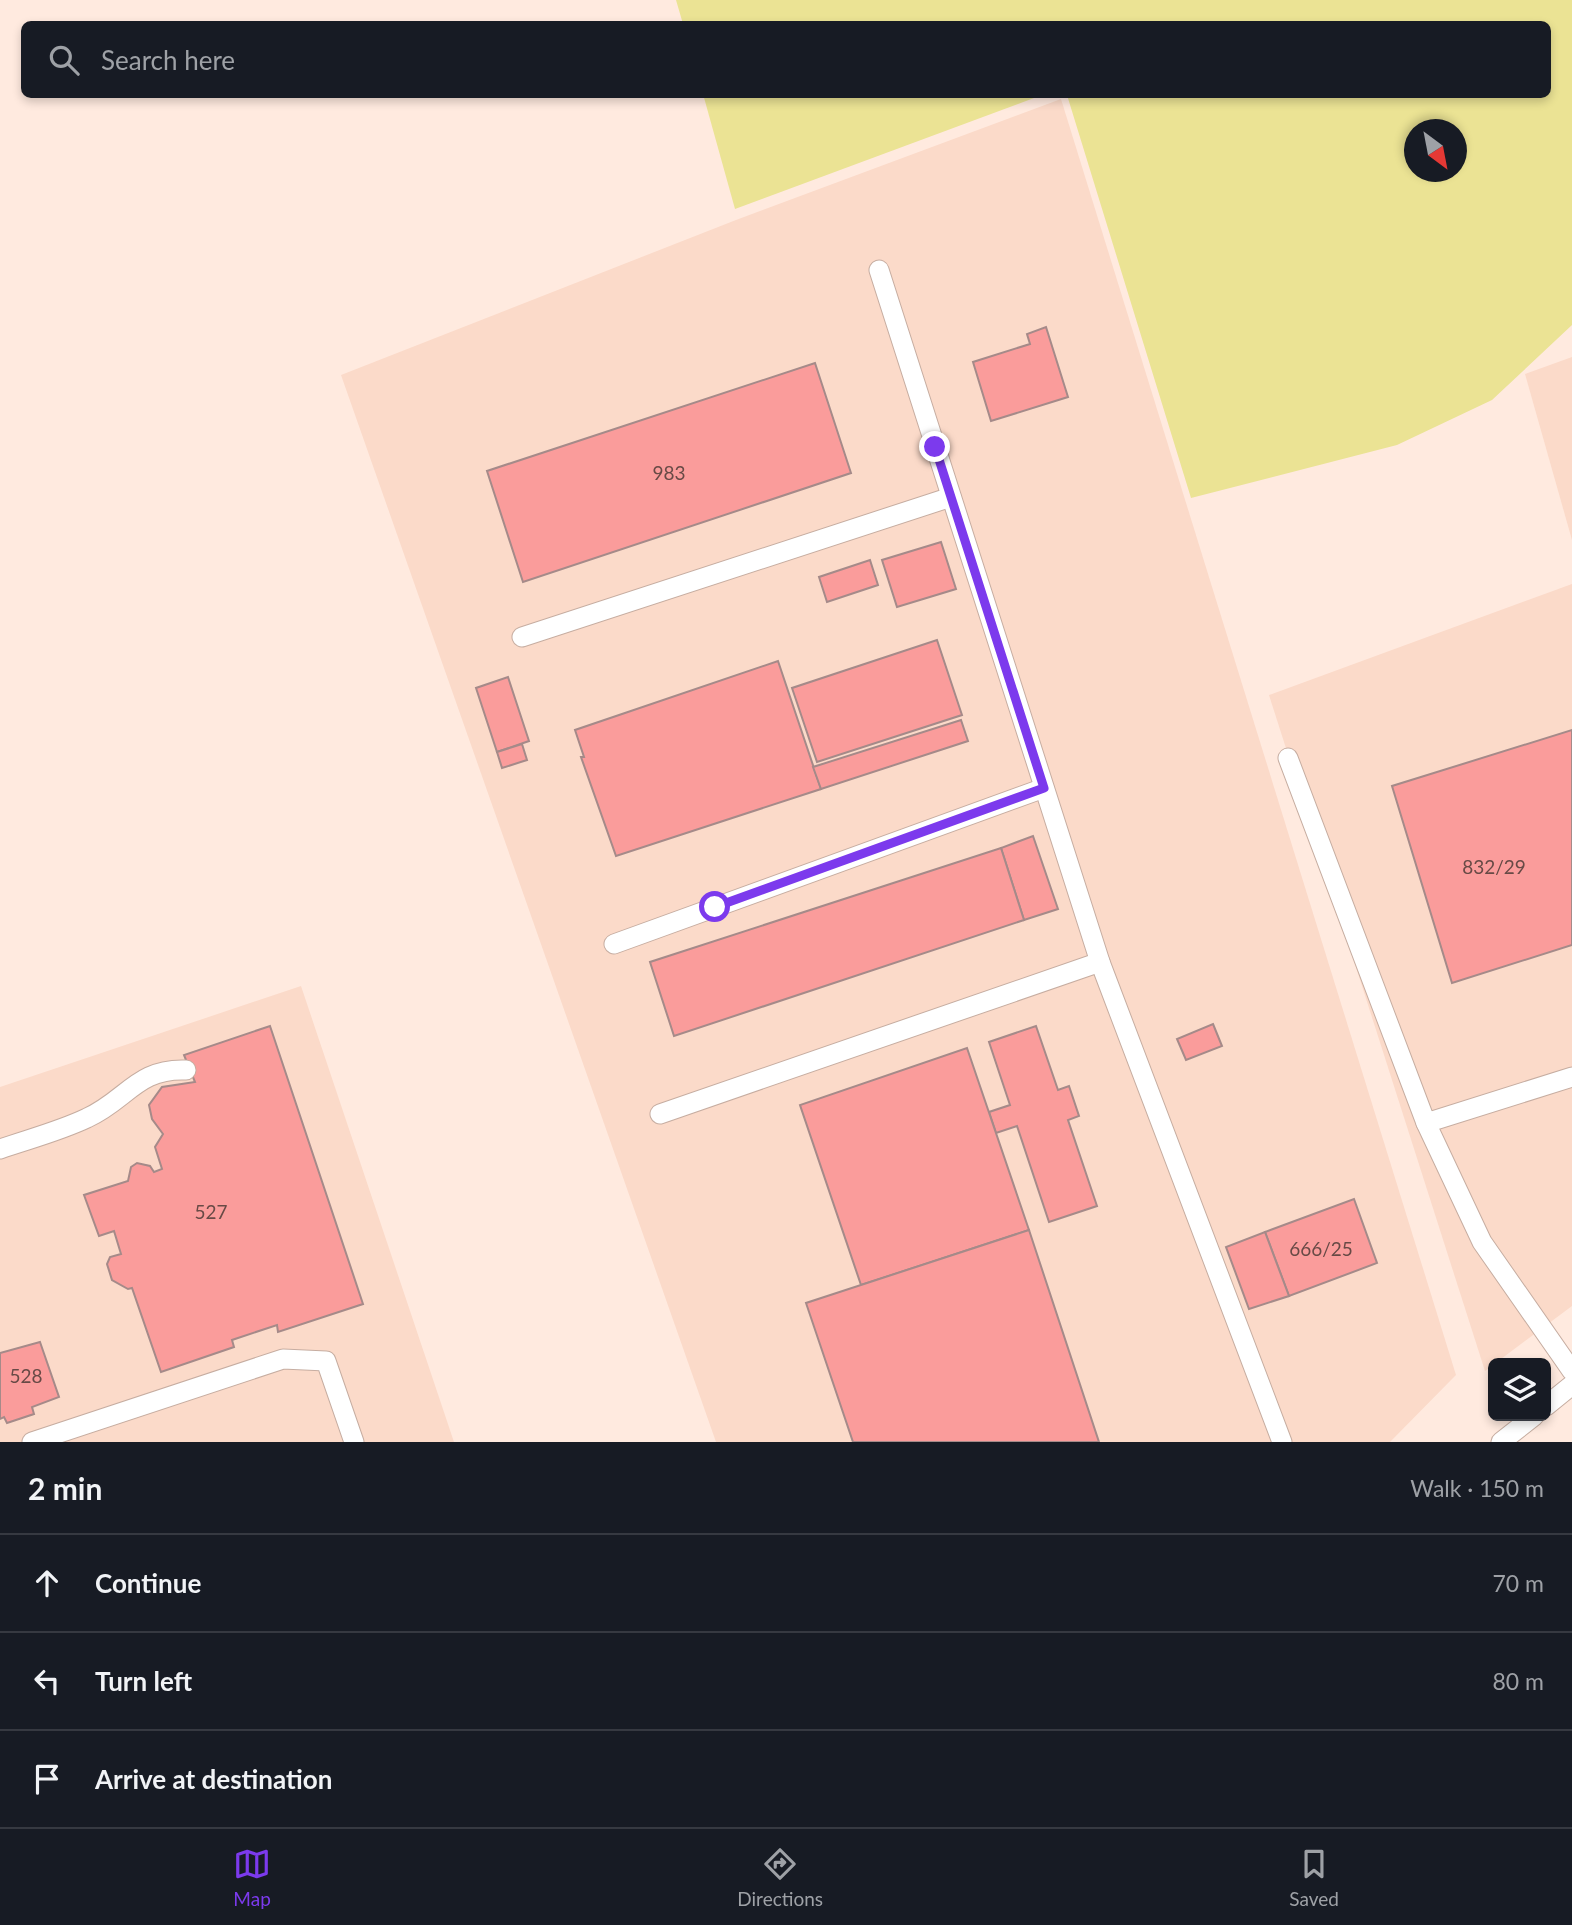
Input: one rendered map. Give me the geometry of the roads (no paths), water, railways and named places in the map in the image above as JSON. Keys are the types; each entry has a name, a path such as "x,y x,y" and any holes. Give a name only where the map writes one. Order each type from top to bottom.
{"lane":[{"path":"879,270 1100,962 1282,1442"},
{"path":"522,637 951,497"},
{"path":"1288,758 1426,1123 1482,1242 1572,1371"},
{"path":"614,944 1044,788"},
{"path":"660,1114 1100,962"},
{"path":"0,1149 85,1120 108,1108 149,1074 165,1069 186,1070"},
{"path":"1426,1123 1572,1077"},
{"path":"32,1442 283,1359 326,1361 354,1442"},
{"path":"1551,1402 1572,1385"},
{"path":"1501,1442 1528,1421"}]}
